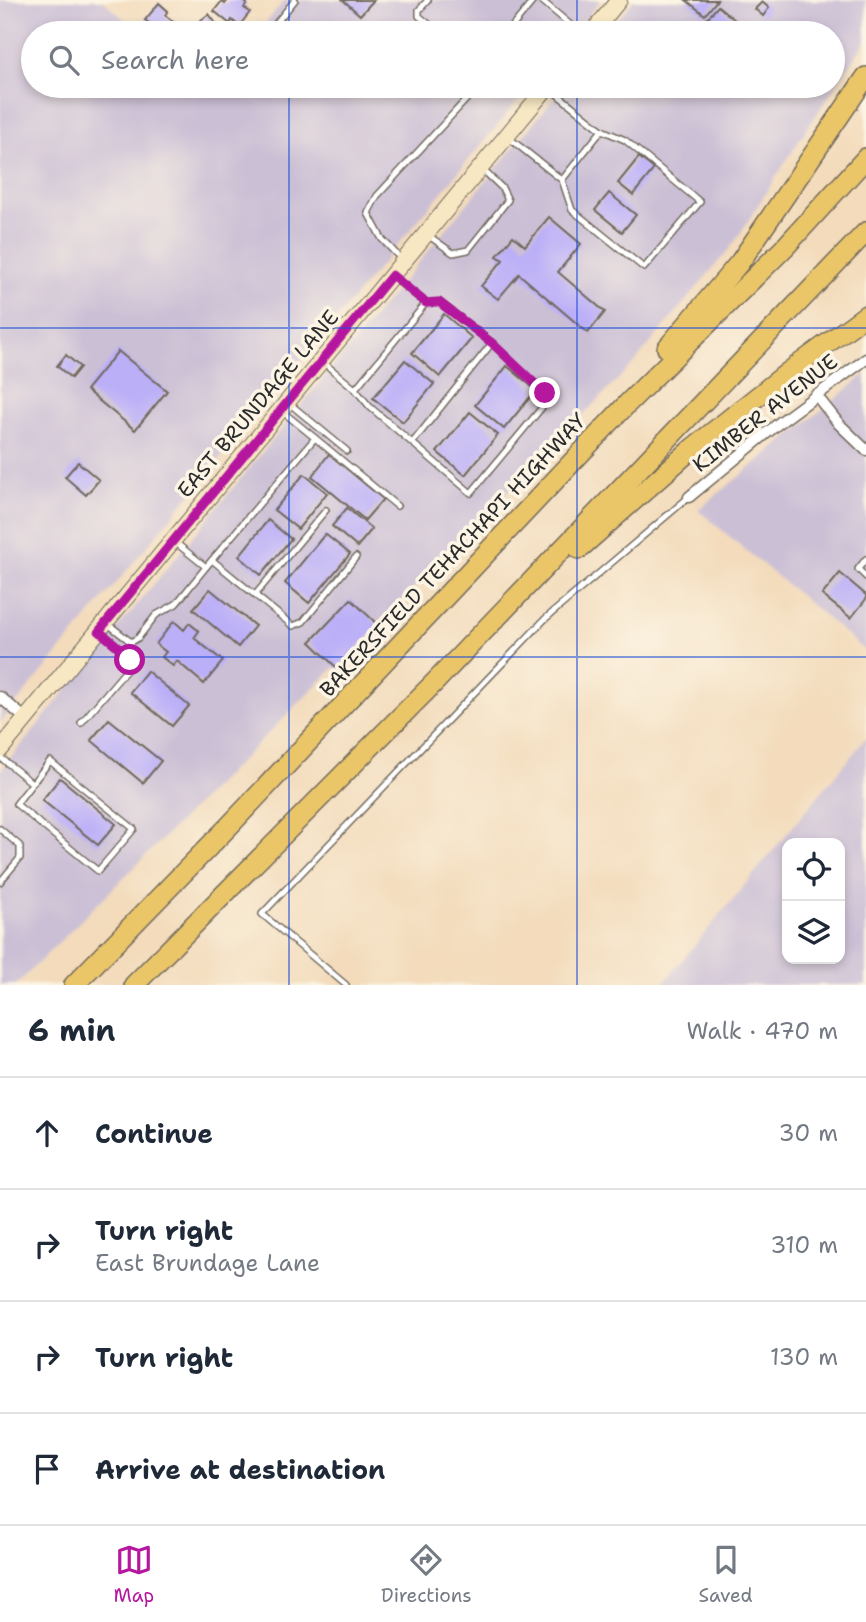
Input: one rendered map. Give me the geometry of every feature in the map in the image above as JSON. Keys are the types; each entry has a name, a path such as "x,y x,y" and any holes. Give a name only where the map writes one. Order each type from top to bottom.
{"highway":[{"path":"628,403 653,365 754,243 866,77"},
{"name":"BAKERSFIELD TEHACHAPI HIGHWAY","path":"74,985 230,825 628,403 784,248 866,158"},
{"path":"134,985 435,682 866,232"},
{"path":"522,591 559,566 745,405 866,315"}],"main road":[{"path":"602,21 619,0"},
{"name":"EAST BRUNDAGE LANE","path":"0,750 538,98"}],"street":[{"name":"KIMBER AVENUE","path":"689,498 816,395 866,359"},
{"path":"816,395 839,424 866,450"},
{"path":"0,697 26,719"}],"lane":[{"path":"278,21 295,0"},
{"path":"425,21 419,16 419,10 428,0"},
{"path":"517,21 534,0"},
{"path":"541,0 566,21"},
{"path":"403,261 382,239 368,214 377,196 468,98"},
{"path":"507,136 562,180 572,210 645,268 700,202 625,140 602,130 563,98"},
{"path":"562,180 602,130"},
{"path":"426,234 453,253 468,250 508,201 502,188 481,168"},
{"path":"321,361 355,389 370,407 471,493 549,399 492,343 439,302 426,303 392,275"},
{"path":"355,389 426,303"},
{"path":"413,442 492,343"},
{"path":"284,406 315,438 397,506"},
{"path":"284,406 347,451"},
{"path":"102,626 131,642 135,641 156,615 176,604 315,438"},
{"path":"346,985 262,914 545,619 689,498"},
{"path":"255,595 326,510"},
{"path":"173,540 206,567"},
{"path":"212,560 293,626 303,622 356,557"},
{"path":"866,559 858,569 866,577"},
{"path":"81,723 129,667 128,655 102,626"},
{"path":"0,757 32,783"},
{"path":"50,761 134,829 98,871 16,804 32,783 50,761"},
{"path":"0,829 20,846 20,858 0,882"}],"shaded area":[{"path":"0,0 102,0 127,21 21,21 21,98 520,98 0,723"},
{"path":"285,0 601,0 583,21 267,21"},
{"path":"634,0 866,0 866,41 845,72 845,21 617,21"},
{"path":"554,98 828,98 734,243 635,362 400,602 16,985 0,985 0,771"},
{"path":"866,374 866,651 698,510"},
{"path":"866,738 866,985 662,985 782,840 782,964 845,964 845,838 783,838"}],"building":[{"path":"228,0 242,0 247,4 244,8 250,12 243,21 226,21 214,11 222,1 225,4"},
{"path":"343,0 374,0 360,15"},
{"path":"686,0 717,0 705,15"},
{"path":"762,2 769,8 763,16 755,9"},
{"path":"159,3 168,11 165,15 172,21 146,21"},
{"path":"718,6 736,21 705,21"},
{"path":"209,14 214,21 200,21"},
{"path":"639,157 654,169 633,195 618,183"},
{"path":"609,193 636,215 622,232 595,210"},
{"path":"549,217 581,244 558,272 605,312 588,333 519,274 498,299 481,286 503,260 497,256 513,236 525,246"},
{"path":"444,314 472,338 440,377 412,353"},
{"path":"118,351 167,391 135,430 86,390"},
{"path":"66,355 80,367 71,378 57,366"},
{"path":"405,360 434,384 403,422 373,398"},
{"path":"507,366 536,390 504,429 475,405"},
{"path":"470,412 498,435 465,475 437,452"},
{"path":"329,454 383,499 365,520 312,476"},
{"path":"78,462 99,480 86,495 65,477"},
{"path":"304,474 327,493 298,529 274,510"},
{"path":"347,508 372,529 357,547 332,526"},
{"path":"268,520 291,539 261,575 239,556"},
{"path":"325,534 350,554 309,603 285,583"},
{"path":"840,573 866,595 866,599 851,618 822,595"},
{"path":"210,589 255,626 238,647 193,609"},
{"path":"351,599 379,626 338,669 310,642"},
{"path":"174,621 184,630 189,623 199,631 194,638 223,661 204,684 177,661 173,666 162,657 166,652 156,644"},
{"path":"147,671 189,706 172,726 130,692"},
{"path":"109,719 161,761 143,783 91,740"},
{"path":"60,778 116,824 98,845 42,800"}],"route":[{"path":"130,660 128,655 99,631 392,275 426,303 439,302 475,329 545,393"}]}
